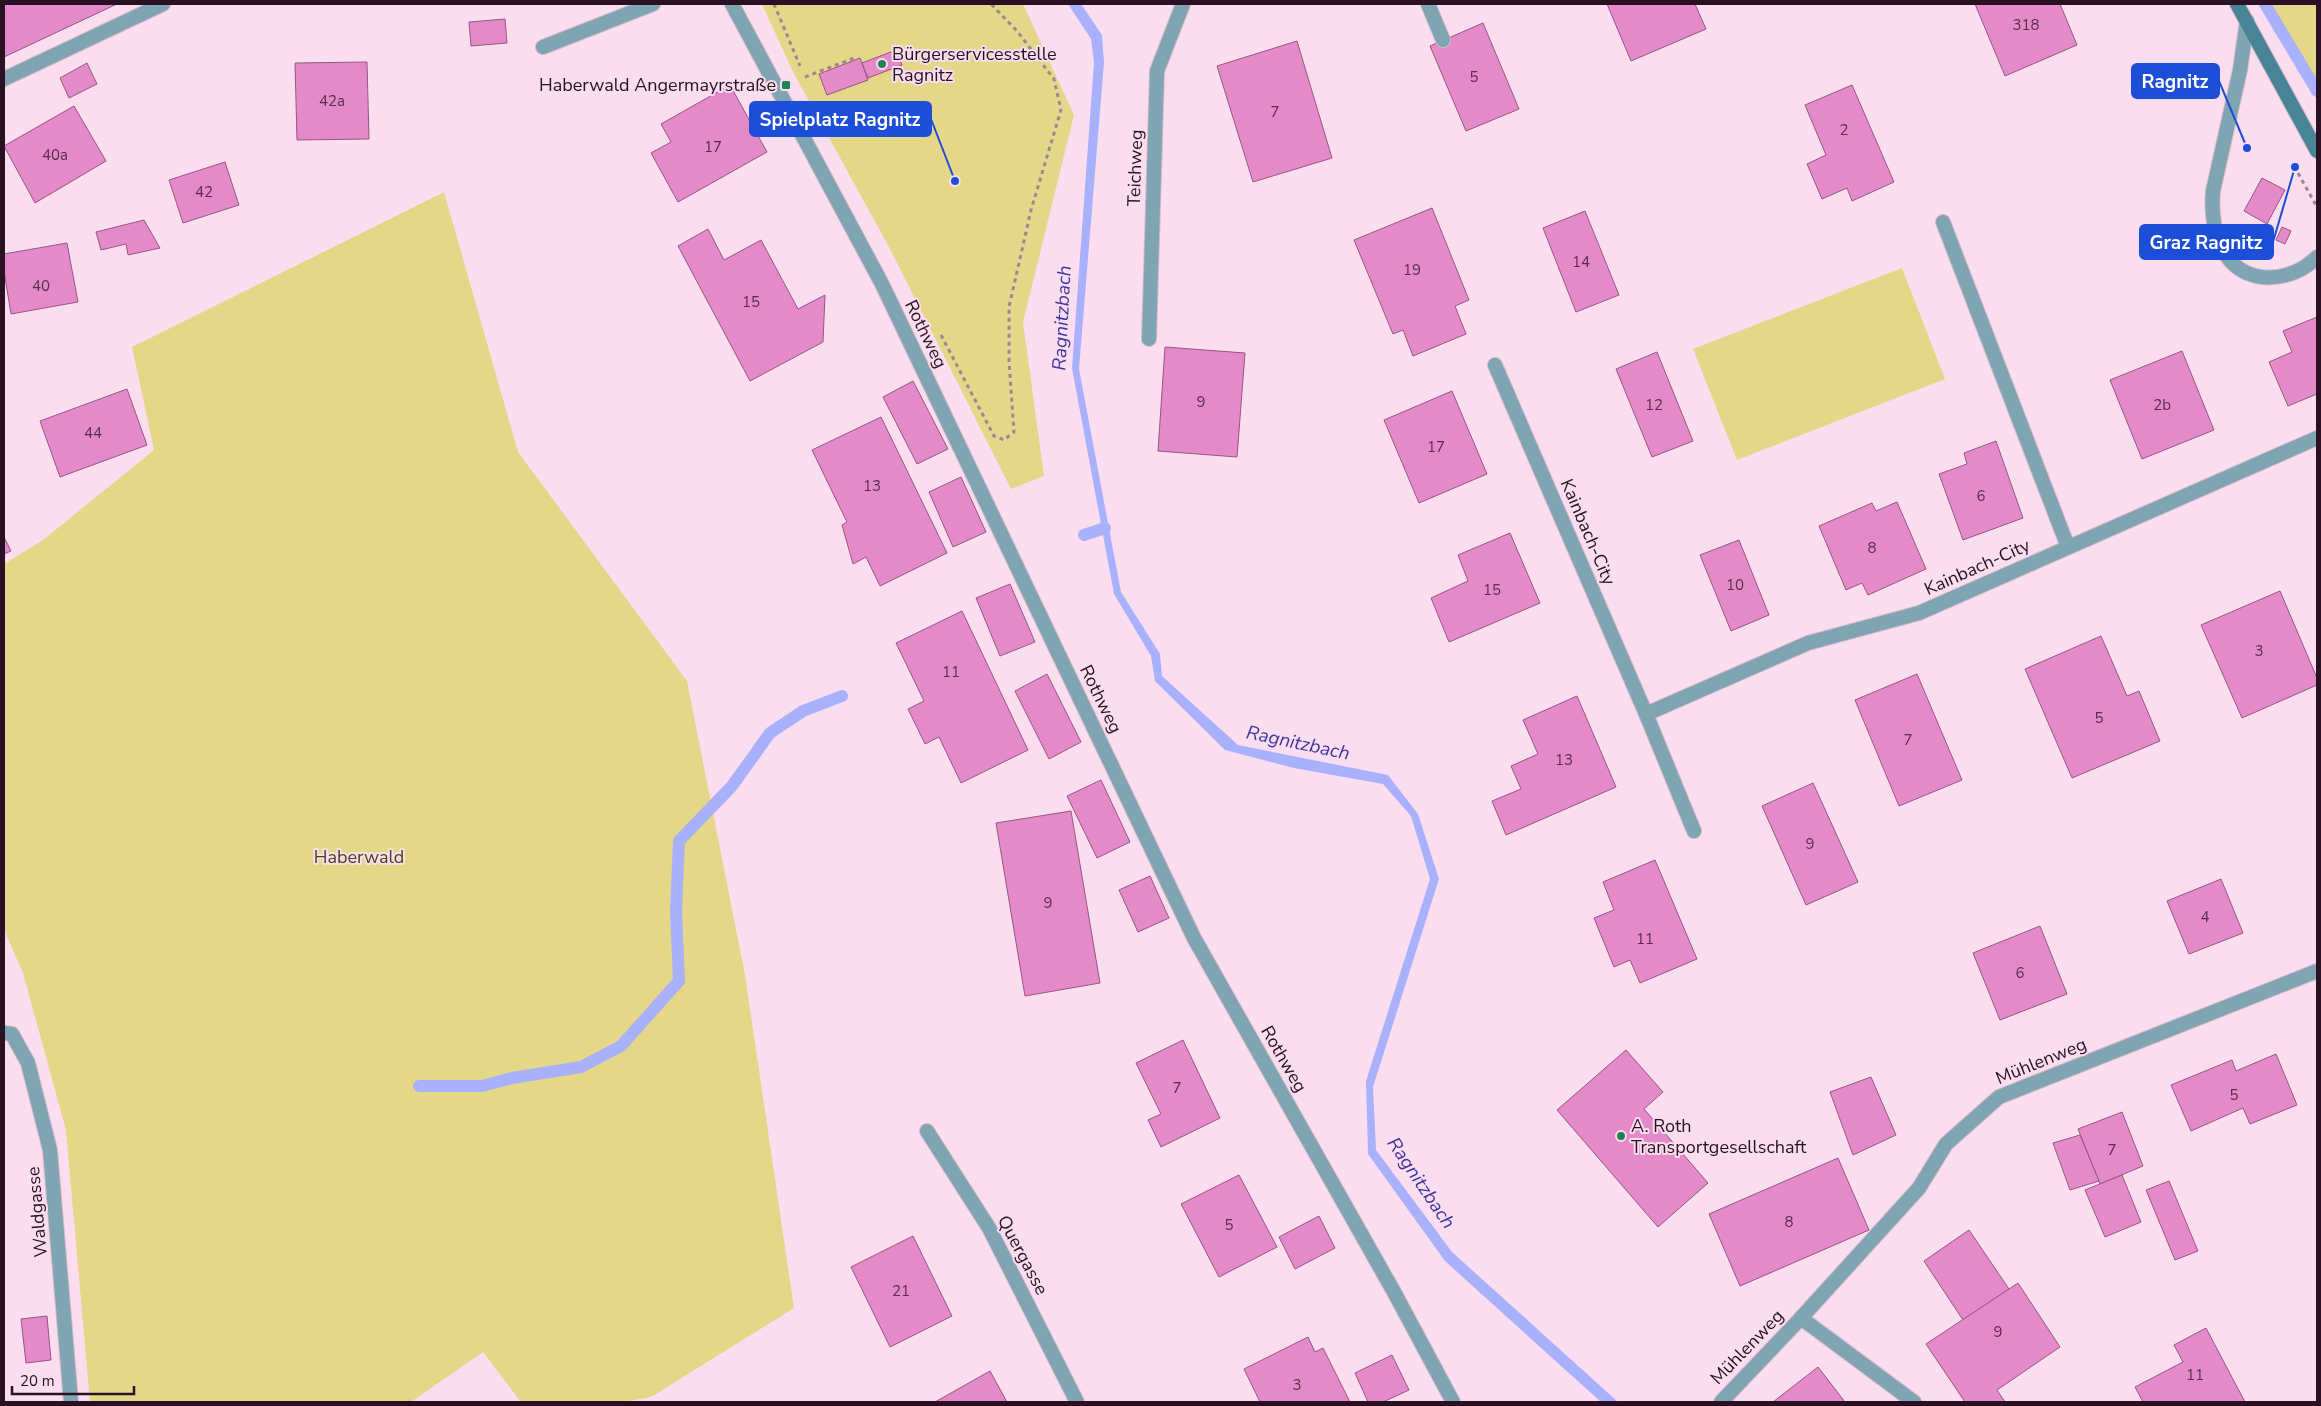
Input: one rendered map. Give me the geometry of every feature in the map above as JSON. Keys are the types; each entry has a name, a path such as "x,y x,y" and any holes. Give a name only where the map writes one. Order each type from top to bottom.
{"main road":[{"path":"2237,4 2317,151"}],"street":[{"path":"4,79 163,4"},
{"path":"543,47 653,4"},
{"name":"Rothweg","path":"732,4 882,284 1194,938 1394,1292 1453,1402"},
{"name":"Teichweg","path":"1149,339 1156,71 1184,4"},
{"path":"1428,4 1443,40"},
{"path":"2247,21 2240,70 2213,191 2212,207 2216,230 2226,255 2238,268 2257,277 2287,276 2308,267 2317,258"},
{"path":"1943,222 2068,547"},
{"name":"Kainbach-City","path":"1495,365 1646,714 1694,830"},
{"name":"Kainbach-City","path":"1646,714 1808,643 1919,613 2317,438"},
{"name":"Mühlenweg","path":"1721,1402 1801,1318 1919,1188 1946,1144 1999,1097 2317,971"},
{"name":"Waldgasse","path":"4,1033 12,1034 28,1063 50,1150 71,1402"},
{"name":"Quergasse","path":"927,1131 989,1228 1077,1402"},
{"name":"Mühlenweg","path":"1801,1318 1914,1402"}],"path":[{"path":"774,4 810,85"},
{"path":"939,331 994,436 1004,440 1014,432 1009,361 1009,307 1031,210 1061,110 1054,79 1017,31 991,4"},
{"path":"805,77 854,58"}],"green space":[{"path":"762,4 1023,4 1074,115 1023,322 1044,476 1011,489 889,247 793,72"},
{"path":"2265,4 2317,4 2317,91"},
{"name":"Haberwald","path":"444,192 518,452 687,681 745,975 794,1308 651,1397 623,1402 521,1402 483,1352 411,1402 90,1402 66,1130 23,973 4,930 4,564 43,540 154,450 132,347"},
{"path":"1902,268 1945,379 1737,460 1693,349"}],"water":[{"name":"Ragnitzbach","path":"1068,4 1081,4 1102,35 1104,62 1079,369 1121,592 1160,654 1162,676 1238,745 1388,775 1418,814 1439,879 1373,1087 1376,1150 1452,1252 1618,1402 1601,1402 1445,1261 1368,1154 1366,1081 1430,879 1411,816 1383,784 1294,768 1225,750 1155,681 1151,656 1114,594 1072,368 1094,62 1091,39"}],"building":[{"path":"4,4 117,4 4,57"},
{"path":"1607,4 1695,4 1706,29 1631,61"},
{"path":"1975,4 2060,4 2077,45 2005,76"},
{"path":"505,19 507,43 471,46 469,22"},
{"path":"1483,23 1519,109 1466,131 1430,46"},
{"path":"1297,41 1332,158 1253,182 1217,66"},
{"name":"Bürgerservicesstelle Ragnitz","path":"896,50 902,65 868,78 862,63"},
{"path":"860,58 868,80 827,95 819,74"},
{"path":"367,62 369,139 297,140 295,63"},
{"path":"87,63 97,84 69,98 60,78"},
{"path":"730,85 767,152 678,202 651,153 671,142 661,124"},
{"path":"1852,85 1894,182 1852,201 1847,188 1822,199 1807,164 1826,155 1805,105"},
{"path":"74,106 106,161 35,203 4,146"},
{"path":"225,162 239,205 183,223 169,180"},
{"path":"2262,178 2285,190 2267,224 2244,211"},
{"path":"1432,208 1469,300 1455,306 1466,334 1413,356 1403,330 1393,334 1354,240"},
{"path":"1585,211 1619,295 1576,312 1543,228"},
{"path":"144,220 160,248 128,255 126,244 101,250 96,232"},
{"path":"2282,227 2291,231 2285,244 2276,240"},
{"path":"708,229 724,260 761,240 798,309 825,295 823,342 750,381 678,246"},
{"path":"67,243 78,302 11,314 4,271 4,254"},
{"path":"2317,317 2317,394 2288,406 2269,362 2292,352 2283,331"},
{"path":"1165,347 1245,353 1237,457 1158,451"},
{"path":"2182,351 2214,430 2142,459 2110,380"},
{"path":"1657,352 1693,441 1652,457 1616,369"},
{"path":"913,381 948,449 917,464 883,397"},
{"path":"127,389 147,445 60,477 40,421"},
{"path":"1452,391 1487,474 1419,503 1384,420"},
{"path":"881,417 947,553 880,586 866,557 853,564 842,525 847,522 812,450"},
{"path":"1996,441 2023,518 1963,540 1939,474 1967,464 1964,453"},
{"path":"961,477 986,532 953,547 929,492"},
{"path":"1897,502 1926,569 1868,595 1862,583 1846,590 1819,526 1872,503 1876,511"},
{"path":"1510,533 1540,603 1449,642 1431,598 1468,581 1458,555"},
{"path":"4,537 11,551 4,554"},
{"path":"1739,540 1769,615 1731,631 1700,555"},
{"path":"1010,584 1035,642 1000,656 976,598"},
{"path":"2280,591 2317,678 2317,685 2242,718 2201,625"},
{"path":"962,611 1028,750 961,783 939,737 925,744 908,709 924,701 896,643"},
{"path":"2101,636 2127,696 2139,691 2160,741 2072,778 2025,669"},
{"path":"1047,674 1081,742 1049,759 1015,691"},
{"path":"1917,674 1962,780 1899,806 1855,700"},
{"path":"1577,696 1616,787 1506,835 1492,801 1521,789 1511,766 1538,754 1523,720"},
{"path":"1101,780 1130,842 1097,858 1067,796"},
{"path":"1813,783 1858,882 1806,905 1762,806"},
{"path":"1071,811 1100,983 1025,996 996,823"},
{"path":"1655,860 1697,959 1640,983 1630,960 1614,967 1594,918 1614,910 1603,882"},
{"path":"1150,876 1169,918 1138,932 1119,890"},
{"path":"2221,879 2243,933 2189,954 2167,901"},
{"path":"2040,926 2067,994 2000,1020 1973,953"},
{"path":"1183,1040 1220,1118 1161,1147 1148,1120 1161,1114 1136,1063"},
{"path":"1626,1050 1663,1092 1644,1109 1708,1183 1658,1227 1557,1110"},
{"path":"2276,1054 2297,1105 2250,1124 2243,1108 2191,1131 2171,1085 2232,1060 2236,1071"},
{"path":"1871,1077 1896,1135 1853,1155 1830,1092"},
{"path":"2122,1112 2143,1166 2100,1184 2078,1129"},
{"path":"2080,1135 2099,1181 2070,1190 2053,1143"},
{"path":"1838,1158 1869,1230 1740,1286 1709,1214"},
{"path":"1239,1175 1277,1247 1219,1277 1181,1204"},
{"path":"2122,1175 2141,1222 2105,1237 2085,1190"},
{"path":"2169,1181 2198,1251 2175,1260 2146,1190"},
{"path":"1319,1216 1335,1248 1295,1269 1279,1237"},
{"path":"1969,1230 2009,1289 1963,1320 1924,1261"},
{"path":"913,1236 952,1316 890,1347 851,1267"},
{"path":"2018,1283 2060,1347 1997,1390 2005,1402 1965,1402 1926,1344"},
{"path":"47,1316 51,1360 26,1363 21,1319"},
{"path":"2206,1328 2245,1402 2143,1402 2135,1387 2183,1362 2174,1345"},
{"path":"1308,1337 1315,1352 1323,1348 1350,1402 1260,1402 1244,1369"},
{"path":"1392,1355 1409,1390 1383,1402 1368,1402 1355,1373"},
{"path":"1818,1367 1845,1402 1773,1402"},
{"path":"990,1371 1007,1402 935,1402"}],"waterway":[{"path":"2265,4 2317,91"},
{"path":"1084,535 1105,528"},
{"path":"419,1086 482,1086 512,1078 581,1067 621,1046 679,981 676,911 679,841 732,786 770,733 803,711 842,696"}],"place":[{"name":"Bürgerservicesstelle Ragnitz","path":"882,64"},
{"name":"Haberwald Angermayrstraße","path":"786,85"},
{"name":"Ragnitz","path":"2247,148"},
{"name":"Graz Ragnitz","path":"2295,167"},
{"name":"Spielplatz Ragnitz","path":"955,181"},
{"name":"A. Roth Transportgesellschaft","path":"1621,1136"}]}
